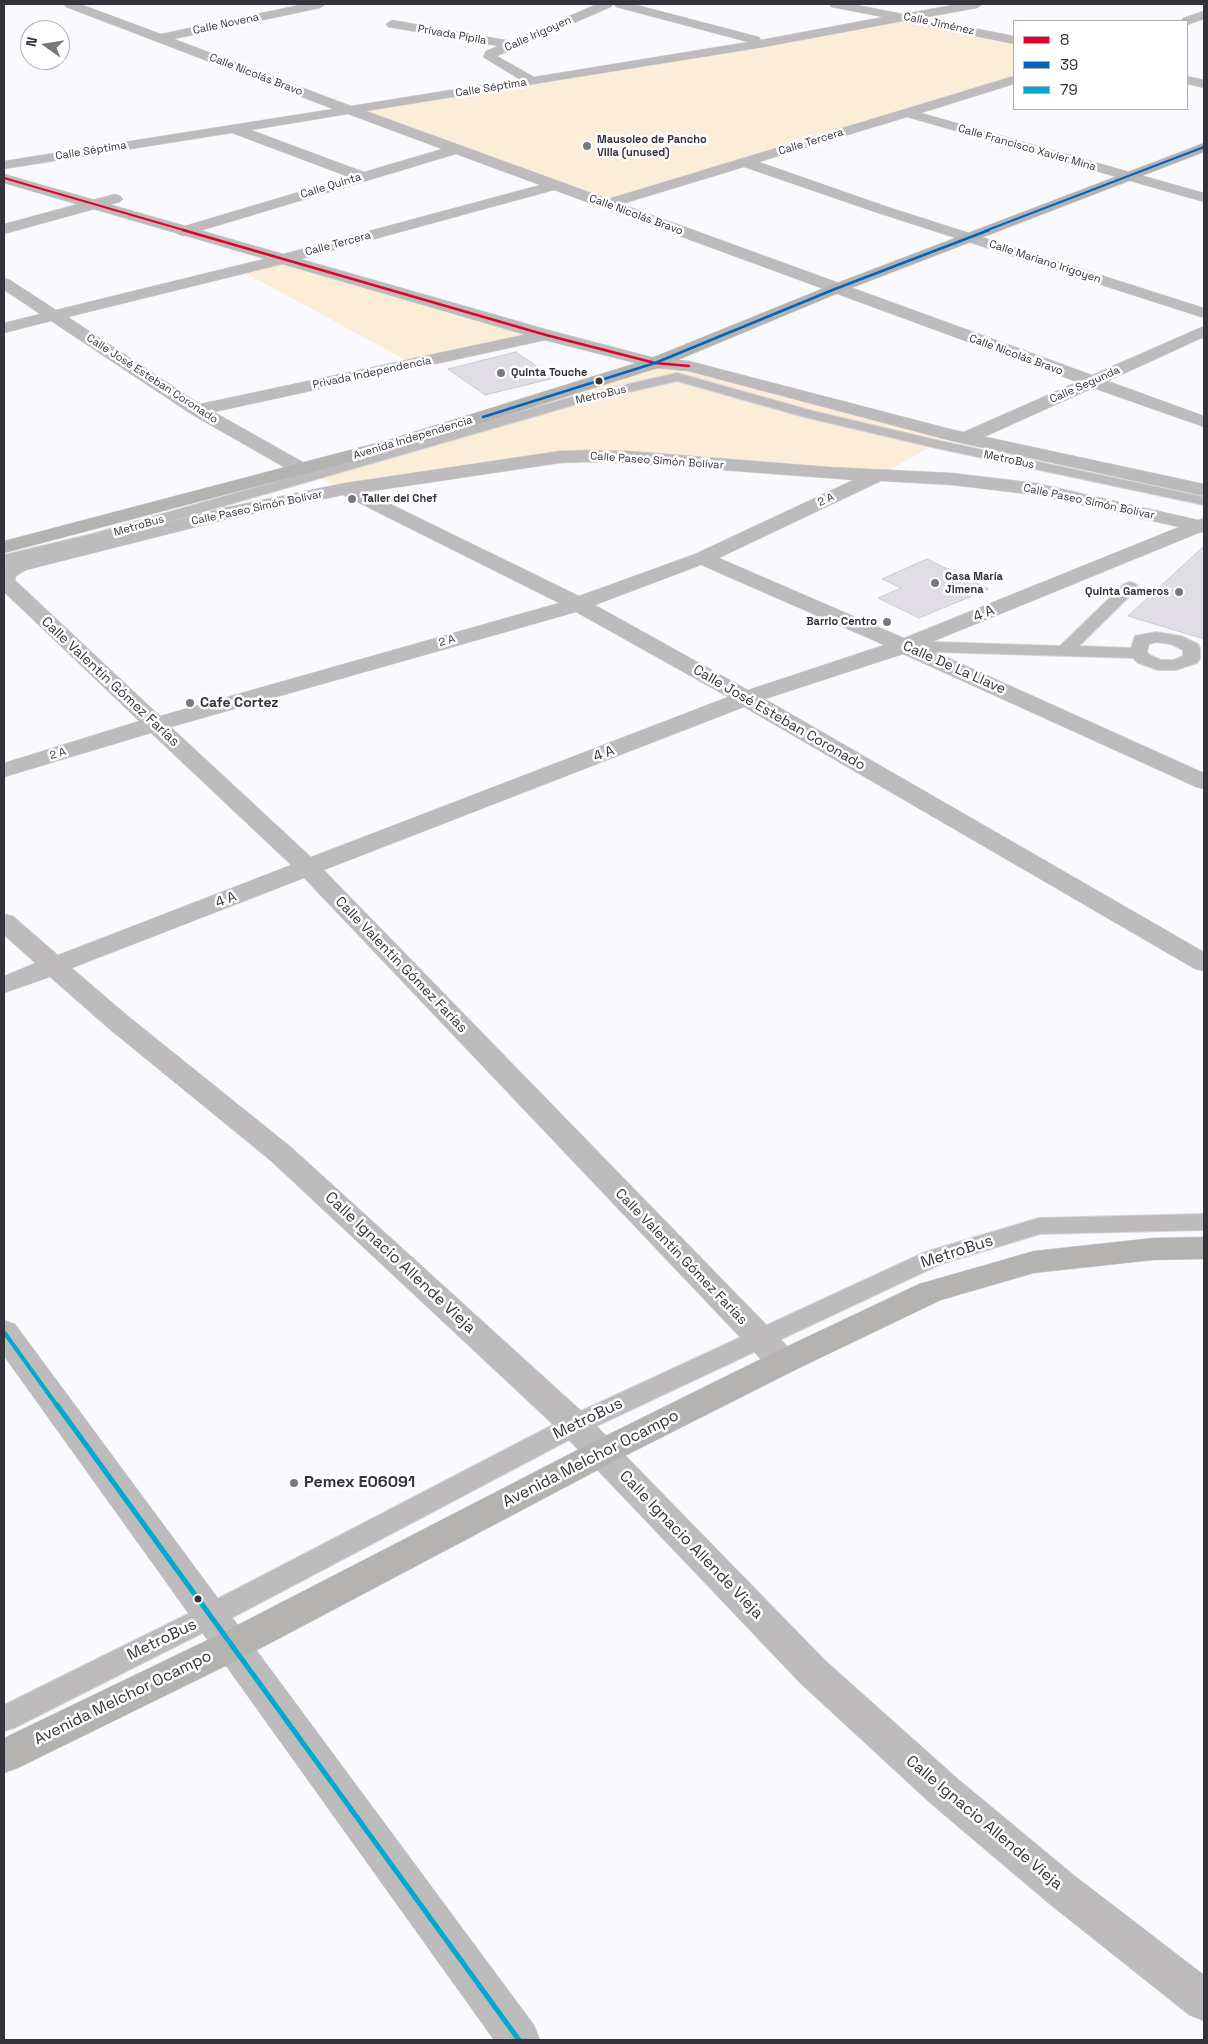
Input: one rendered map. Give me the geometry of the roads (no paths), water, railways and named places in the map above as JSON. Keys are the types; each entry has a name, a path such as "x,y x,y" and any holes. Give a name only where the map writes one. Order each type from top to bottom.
{"main road":[{"name":"Avenida Independencia","path":"4,547 303,470 395,444 655,363 835,289 1204,147"},
{"path":"4,169 563,326 674,354 689,366"},
{"path":"4,178 281,260 546,335 655,363 689,366 966,438 1204,490"},
{"name":"Avenida Melchor Ocampo","path":"4,1756 222,1631 601,1453 782,1362 930,1292 1034,1262 1153,1249 1204,1248"}],"street":[{"name":"Calle Nicolás Bravo","path":"70,4 352,111 835,289 1204,422"},
{"name":"Calle Novena","path":"161,38 320,4"},
{"name":"Calle Irigoyen","path":"532,81 490,59 491,54 606,4"},
{"path":"620,4 764,42"},
{"name":"Calle Jiménez","path":"835,4 1013,40"},
{"name":"Calle Séptima","path":"4,165 231,128 352,111 764,42 977,4"},
{"path":"576,6 593,9"},
{"path":"1188,21 1204,15"},
{"name":"Privada Pípila","path":"392,24 513,45"},
{"name":"Calle Tercera","path":"608,204 1013,80"},
{"path":"1188,80 1204,84"},
{"name":"Calle Francisco Xavier Mina","path":"907,113 1204,198"},
{"path":"231,128 364,177"},
{"name":"Calle Quinta","path":"183,231 457,149"},
{"name":"Calle Mariano Irigoyen","path":"744,162 968,238 1204,313"},
{"name":"Calle Tercera","path":"4,328 281,260 555,185"},
{"path":"4,229 115,199"},
{"name":"Calle José Esteban Coronado","path":"4,283 198,410 303,470"},
{"name":"Calle Segunda","path":"966,438 1204,332"},
{"name":"Privada Independencia","path":"198,410 546,335"},
{"name":"Calle Paseo Simón Bolívar","path":"4,582 8,573 19,566 223,514 344,489 560,457 629,457 878,476 952,479 1036,489 1203,526"},
{"name":"2 A","path":"4,770 155,724 578,604 702,558 878,476"},
{"name":"Calle José Esteban Coronado","path":"344,489 578,604 746,698 1204,963"},
{"name":"4 A","path":"4,985 746,698 904,646 1203,526"},
{"name":"Calle De La Llave","path":"702,558 904,646 1204,782"},
{"name":"Calle Valentín Gómez Farías","path":"4,582 308,868 782,1362"},
{"name":"Calle Ignacio Allende Vieja","path":"4,922 118,1022 281,1154 575,1425 814,1672 944,1792 1061,1889 1204,2001"},
{"path":"4,1332 519,2040"}],"lane":[{"name":"MetroBus","path":"4,560 96,538 577,400 678,377 809,414 936,444 1204,501"},
{"path":"1066,649 1130,587"},
{"path":"904,646 1066,649 1138,653"},
{"name":"MetroBus","path":"4,1719 222,1631 575,1425 933,1258 1039,1226 1204,1222"}],"place":[{"name":"Mausoleo de Pancho Villa (unused)","path":"587,146"},
{"name":"Quinta Touche","path":"501,373"},
{"name":"Taller del Chef","path":"352,499"},
{"name":"Casa María Jimena","path":"935,583"},
{"name":"Quinta Gameros","path":"1179,592"},
{"name":"Barrio Centro","path":"887,622"},
{"name":"Cafe Cortez","path":"190,703"},
{"name":"Pemex E06091","path":"294,1483"}]}
